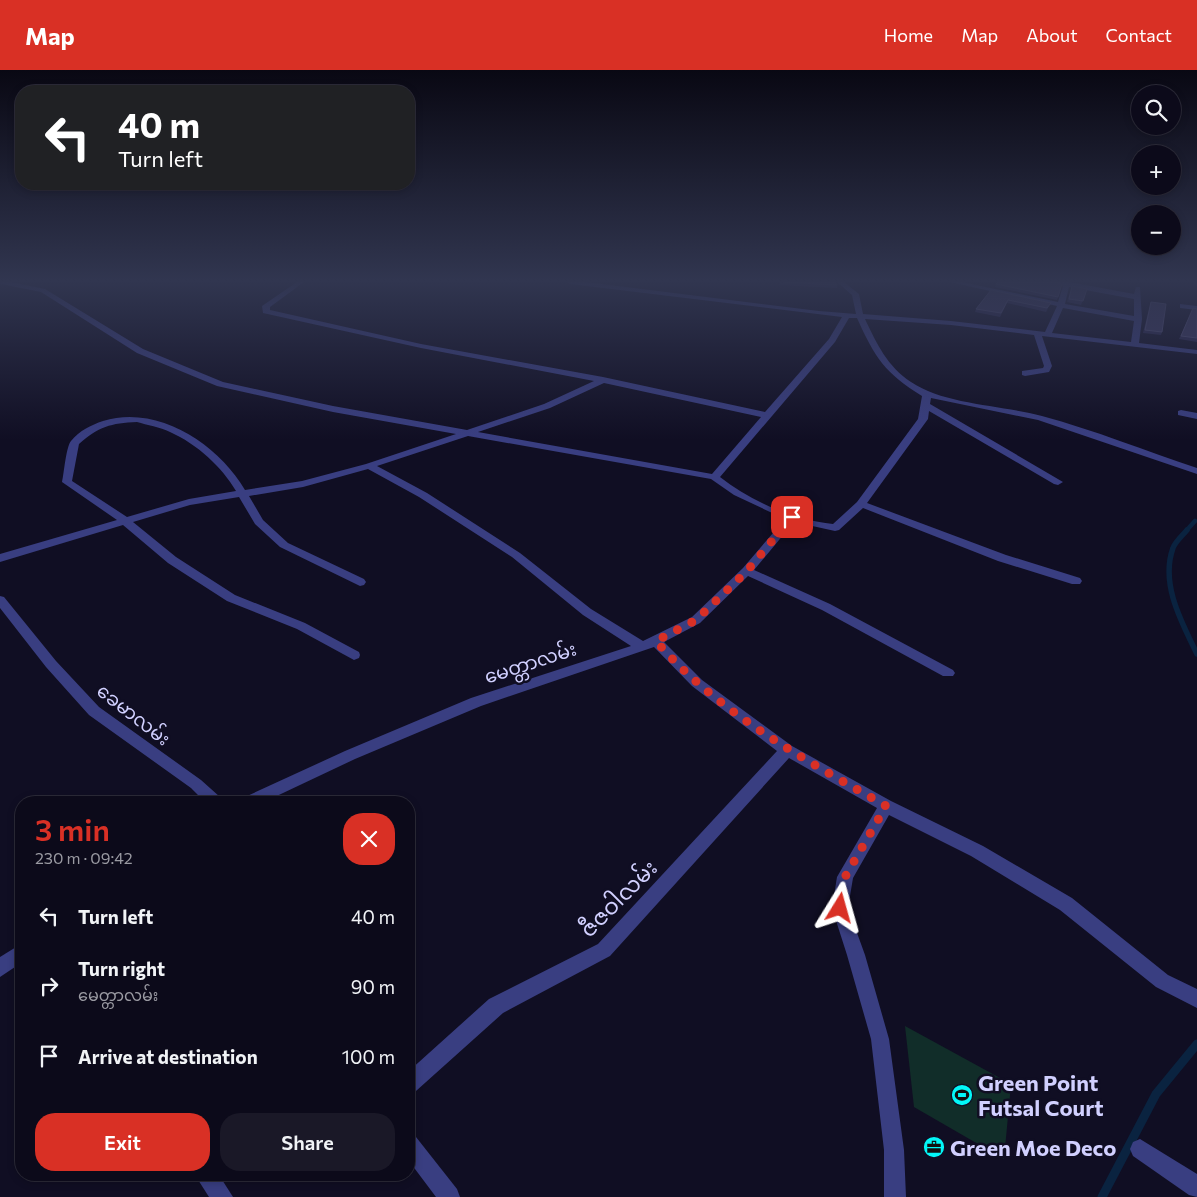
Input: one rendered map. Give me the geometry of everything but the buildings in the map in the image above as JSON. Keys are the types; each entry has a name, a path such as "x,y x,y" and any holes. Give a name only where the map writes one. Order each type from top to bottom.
{"street":[{"path":"114,335 140,351 220,384 333,409 714,477 723,485 742,495 792,517 823,528 835,528 861,504 923,419 926,400"},
{"path":"370,335 421,346 603,380 766,416"},
{"path":"714,477 835,335"},
{"path":"868,335 875,349 888,367 926,400 1058,482"},
{"path":"1025,373 1046,370 1048,366 1038,335"},
{"path":"1053,335 1197,352"},
{"path":"1135,345 1136,335"},
{"path":"0,558 189,502 303,484 369,466 547,406 603,380"},
{"path":"926,400 1040,418 1197,471"},
{"path":"1181,413 1197,416"},
{"path":"354,655 301,626 231,598 172,560 124,520 67,482 74,443 92,428 117,420 137,419 174,430 208,452 232,476 259,522 284,544 360,582"},
{"path":"369,466 423,495 516,555 587,612 649,644 697,683 788,750 886,806 977,851 1066,904 1162,981 1197,1000"},
{"path":"861,504 1002,558 1076,581"},
{"name":"မေတ္တာလမ်း","path":"263,796 350,755 476,702 649,644 696,620 747,571 792,517"},
{"path":"747,571 826,607 948,673"},
{"name":"ခေမာလမ်း","path":"0,600 51,664 94,711 196,784 209,796"},
{"name":"ဇီဇဝါလမ်း","path":"415,1079 496,1006 604,950 788,750"},
{"path":"886,806 845,877 840,908 856,955 880,1039 894,1150 895,1197"},
{"path":"0,968 15,957"},
{"path":"1140,1149 1197,1187"},
{"path":"415,1152 449,1197"},
{"path":"210,1181 222,1197"}],"green space":[{"name":"Green Point Futsal Court","path":"905,1026 1011,1084 1004,1159 914,1107"}],"waterway":[{"path":"1186,531 1195,521"},
{"path":"1187,530 1173,548 1169,575 1179,616 1197,654"},
{"path":"1102,1197 1156,1094 1197,1044"}],"place":[{"name":"Green Point Futsal Court","path":"962,1095"},
{"name":"Green Moe Deco","path":"934,1147"}],"route":[{"path":"792,517 747,571 696,620 656,641 672,660 697,683 788,750 886,806 845,877 840,908"}]}
